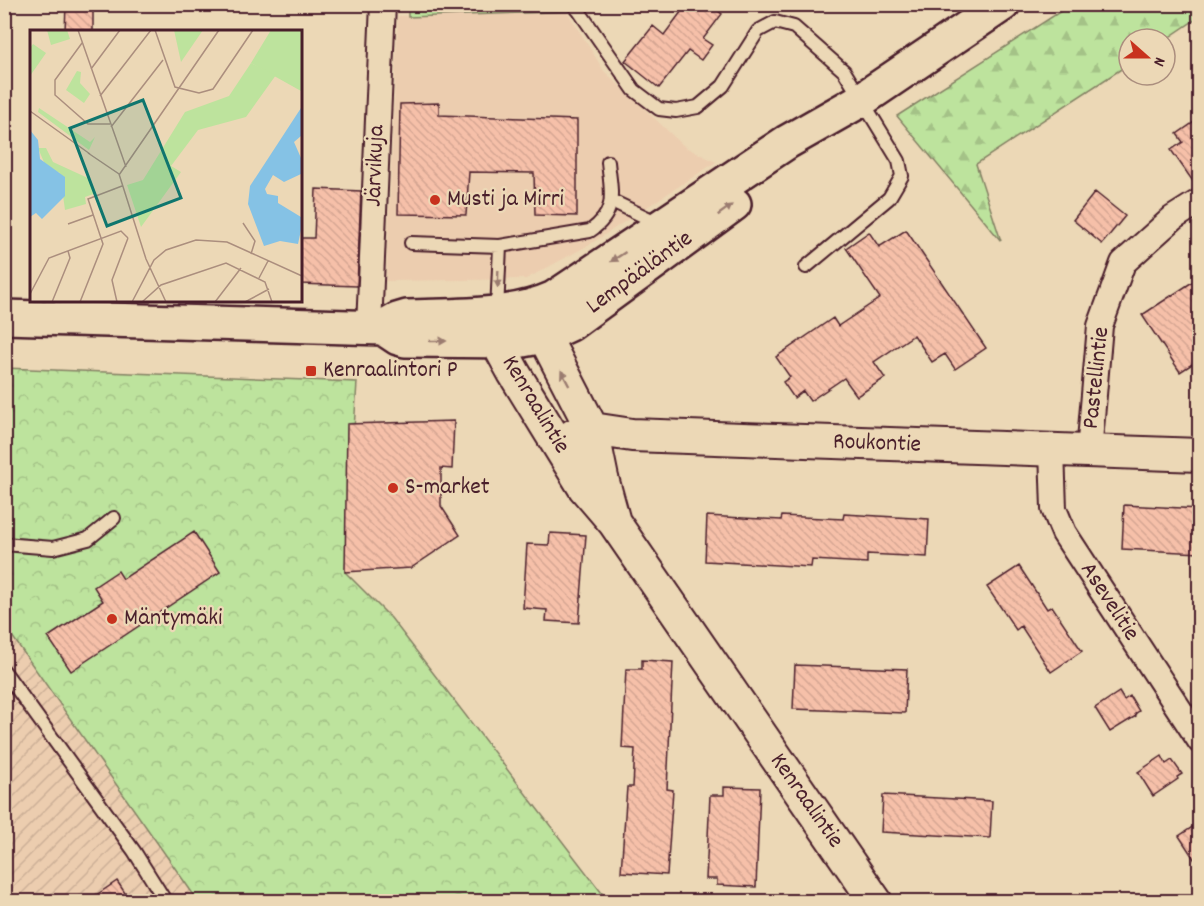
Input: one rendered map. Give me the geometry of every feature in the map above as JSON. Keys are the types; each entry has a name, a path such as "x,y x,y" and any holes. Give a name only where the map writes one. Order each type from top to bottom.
{"main road":[{"name":"Lempääläntie","path":"4,317 376,327 405,340 497,327 554,298 787,142 861,100 1003,4"},
{"name":"Lempääläntie","path":"497,327 517,341 544,336 570,324 797,158 861,100"}],"street":[{"name":"Järvikuja","path":"376,327 383,4"},
{"name":"Pastellintie","path":"1089,452 1100,326 1123,263 1173,218 1200,201"},
{"name":"Kenraalintie","path":"497,327 514,373 584,487 614,522 876,902"},
{"name":"Kenraalintie","path":"544,336 592,429 614,522"},
{"name":"Roukontie","path":"556,442 592,429 632,435 1200,454"},
{"name":"Asevelitie","path":"1052,450 1054,509 1064,533 1200,741"}],"lane":[{"path":"573,4 634,90 659,109 676,111 698,107 723,86 758,31 775,22 794,27 844,71 900,161 902,176 889,198 806,267"},
{"path":"411,243 500,246 590,231 602,223 612,201 608,162"},
{"path":"612,201 663,226"},
{"path":"497,327 500,246"},
{"path":"4,544 53,548 88,539 114,518"},
{"path":"4,671 134,851 166,902"}],"shaded area":[{"path":"567,11 604,71 685,147 716,162 589,245 526,279 386,281 398,16"},
{"path":"4,626 121,792 198,901 5,901"}],"green space":[{"path":"1072,4 1199,5 1199,17 1177,32 1177,27 1117,27 1117,72 976,164 1001,241 897,116"},
{"path":"408,5 590,5 579,11 408,17"},
{"path":"4,368 357,382 345,572 391,618 608,901 198,901 5,626"}],"building":[{"path":"66,4 93,4 93,30 65,30"},
{"path":"687,4 709,4 722,14 703,39 712,45 701,60 688,51 659,88 625,61 653,26 664,35"},
{"path":"439,103 439,115 577,120 577,216 535,215 534,173 469,172 466,215 398,214 400,104"},
{"path":"1200,118 1200,187 1197,187 1171,150 1183,142 1177,134"},
{"path":"316,189 361,191 357,286 302,284 302,238 314,238"},
{"path":"1095,192 1125,216 1102,244 1073,220"},
{"path":"906,230 986,348 955,369 945,354 932,362 914,335 874,362 885,378 857,396 844,378 810,401 803,391 794,398 783,382 790,377 776,357 833,318 838,326 880,298 846,248 869,232 879,247"},
{"path":"1200,277 1200,359 1180,372 1142,315"},
{"name":"S-market","path":"454,421 452,469 441,468 441,506 460,535 411,568 345,572 347,424"},
{"path":"1124,505 1200,509 1200,553 1122,549"},
{"path":"844,514 929,519 927,557 867,554 867,563 812,560 811,567 705,561 707,516 781,520 782,516 843,519"},
{"name":"Mäntymäki","path":"194,532 220,572 71,671 48,637 103,601 94,587 118,571 123,579"},
{"path":"550,533 586,535 579,623 546,621 547,610 523,608 527,544 549,545"},
{"path":"1019,566 1047,609 1052,606 1082,651 1051,672 1021,626 1016,630 987,587"},
{"path":"642,660 673,662 667,789 673,790 667,875 621,872 627,787 633,787 635,749 622,748 626,669 642,669"},
{"path":"795,665 907,669 905,713 793,709"},
{"path":"1119,692 1124,700 1130,696 1139,711 1135,714 1136,716 1110,732 1095,708"},
{"path":"1162,756 1166,764 1172,760 1182,774 1153,796 1138,772"},
{"path":"724,787 760,788 756,887 717,885 717,879 706,879 710,795 724,795"},
{"path":"883,795 992,801 990,838 881,832"},
{"path":"1200,822 1200,868 1179,836"},
{"path":"117,881 131,902 86,902"}],"place":[{"name":"Musti ja Mirri","path":"435,200"},
{"name":"Kenraalintori P","path":"311,371"},
{"name":"S-market","path":"393,488"},
{"name":"Mäntymäki","path":"112,619"}]}
